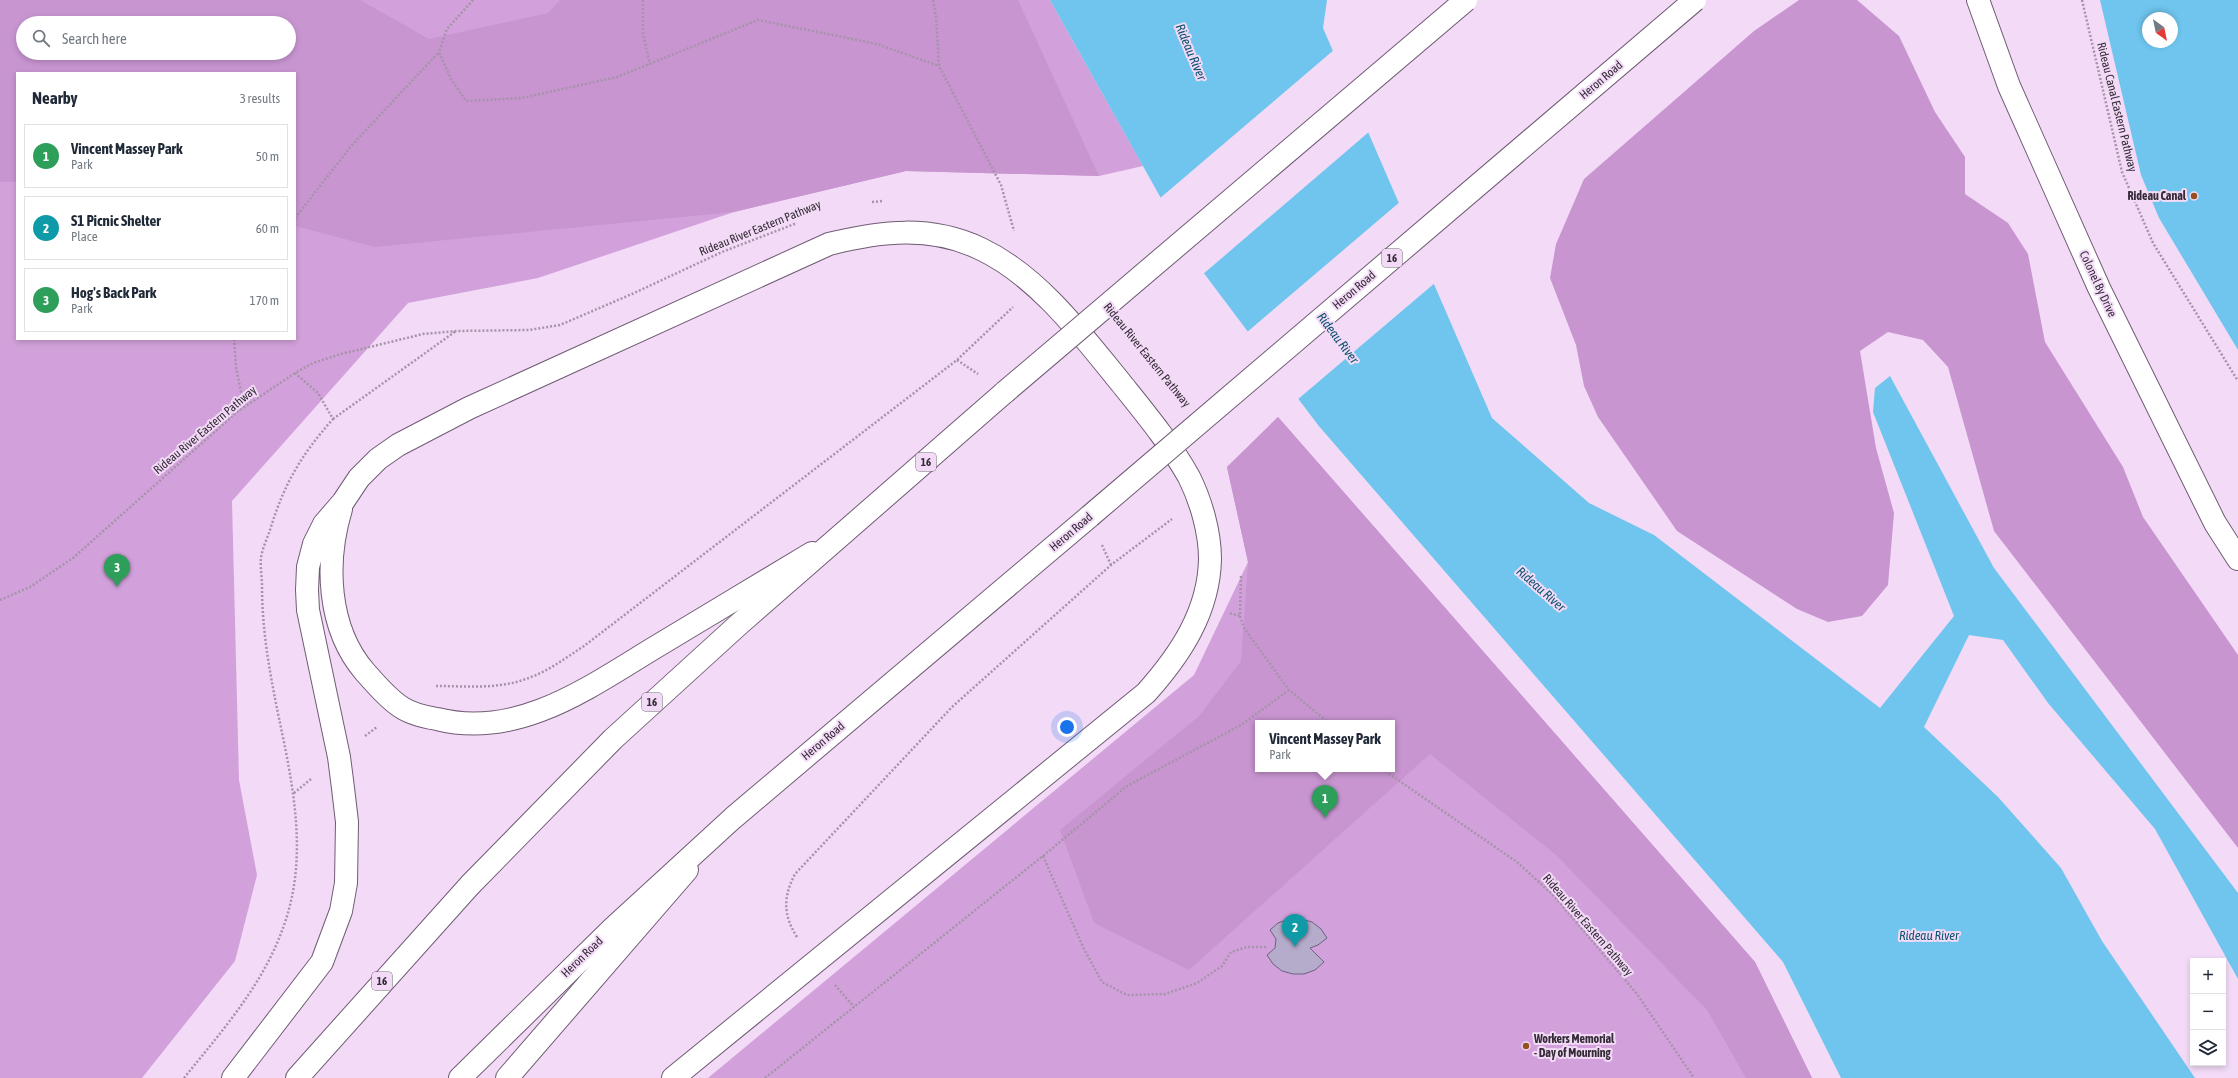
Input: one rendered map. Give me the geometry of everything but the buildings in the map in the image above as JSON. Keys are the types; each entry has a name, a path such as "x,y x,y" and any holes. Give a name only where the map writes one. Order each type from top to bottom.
{"main road":[{"name":"16","path":"296,1078 470,885 597,754 647,706 1005,392 1466,0"},
{"name":"Heron Road","path":"460,1078 613,928 733,818 1695,0"},
{"name":"Colonel By Drive","path":"1978,0 2009,86 2099,288 2212,516 2238,559"},
{"path":"233,1078 322,962 341,911 346,883 348,854 347,822 339,757 308,610 308,567 314,544 324,524 343,502 360,478 378,459 428,428 476,404 829,244 864,235 895,232 924,233 953,239 981,249 1006,263 1035,286 1077,330 1149,418 1177,457 1198,500 1206,530 1210,558 1208,583 1200,612 1185,641 1168,668 1146,693 1119,717 817,963 673,1078"},
{"path":"343,502 336,527 332,554 331,579 336,610 345,639 358,664 381,690 402,708 454,724 506,722 558,704 847,532"},
{"path":"507,1078 733,818"}],"path":[{"path":"296,217 352,145 439,52 446,29 473,0"},
{"path":"643,0 643,33 650,65"},
{"path":"932,0 936,16 939,66 1001,186 1014,231"},
{"name":"Rideau Canal Eastern Pathway","path":"2082,0 2122,172 2153,243 2238,381"},
{"path":"439,52 451,79 466,101 522,98 617,77 650,65 758,20 877,44 939,66"},
{"path":"864,204 887,201"},
{"name":"Rideau River Eastern Pathway","path":"0,600 30,587 73,558 244,407 272,387 313,364 341,354 423,334 457,331 529,330 560,325 632,294 722,252 798,222"},
{"path":"1009,227 1021,236"},
{"path":"184,1078 243,1004 266,968 280,937 294,883 297,849 294,793 432,686 461,688 506,684 530,678 584,646 957,360 1035,286"},
{"path":"333,419 457,331"},
{"path":"234,340 236,367 244,407"},
{"path":"854,1007 817,963 789,925 785,907 787,890 794,874 952,707 1111,565 1198,500"},
{"path":"1240,572 1242,579 1240,616 1244,628 1289,690 1325,720"},
{"path":"765,1078 1043,856 1127,786 1241,725 1289,690"},
{"name":"Rideau River Eastern Pathway","path":"1386,772 1517,862 1554,896 1637,994 1694,1078"},
{"path":"1043,856 1084,949 1102,982 1127,995 1165,994 1197,983 1222,966 1231,952 1247,946 1267,947"}],"shaded area":[{"path":"0,0 1050,0 1143,166 1099,176 906,171 734,212 538,278 408,303 232,501 239,780 257,875 235,961 142,1078 0,1078"},
{"path":"0,0 360,0 429,39 548,13 560,0 1018,0 1099,176 906,171 734,212 375,247 296,226 296,72 16,72 16,182 0,182"},
{"path":"1799,0 1857,0 1899,36 1935,112 1965,157 1965,194 2008,223 2028,254 2045,342 2123,467 2143,517 2238,655 2238,848 1994,531 1948,367 1923,340 1888,332 1860,351 1876,448 1894,513 1888,585 1862,616 1828,622 1797,609 1677,531 1598,417 1584,386 1576,345 1550,278 1556,244 1584,179 1754,31"},
{"path":"1278,417 1755,962 1812,1078 708,1078 1194,675 1248,562 1227,467"},
{"path":"1278,417 1755,962 1812,1078 1746,1078 1707,1010 1556,855 1430,754 1189,970 1094,923 1060,830 1199,716 1241,661 1248,562 1227,467"}],"water":[{"name":"Rideau River","path":"1050,0 1327,0 1323,28 1492,418 1589,503 1654,535 1880,708 1954,616 1873,412 1875,388 1890,376 1994,568 2238,893 2238,979 2155,829 2048,703 2003,640 1969,635 1924,727 1998,797 2061,868 2102,941 2195,1078 1841,1078 1783,962 1318,425 1200,268"},
{"name":"Rideau Canal","path":"2100,0 2238,0 2238,350 2159,218 2141,175"}],"pier":[{"path":"1335,49 1370,131 1202,275 1159,199"},
{"path":"1401,201 1436,282 1297,400 1246,333"}],"place":[{"name":"Rideau Canal","path":"2194,196"},
{"name":"Hog's Back Park","path":"117,587"},
{"name":"Vincent Massey Park","path":"1325,818"},
{"name":"S1 Picnic Shelter","path":"1295,947"},
{"name":"Workers Memorial - Day of Mourning","path":"1526,1046"}]}
